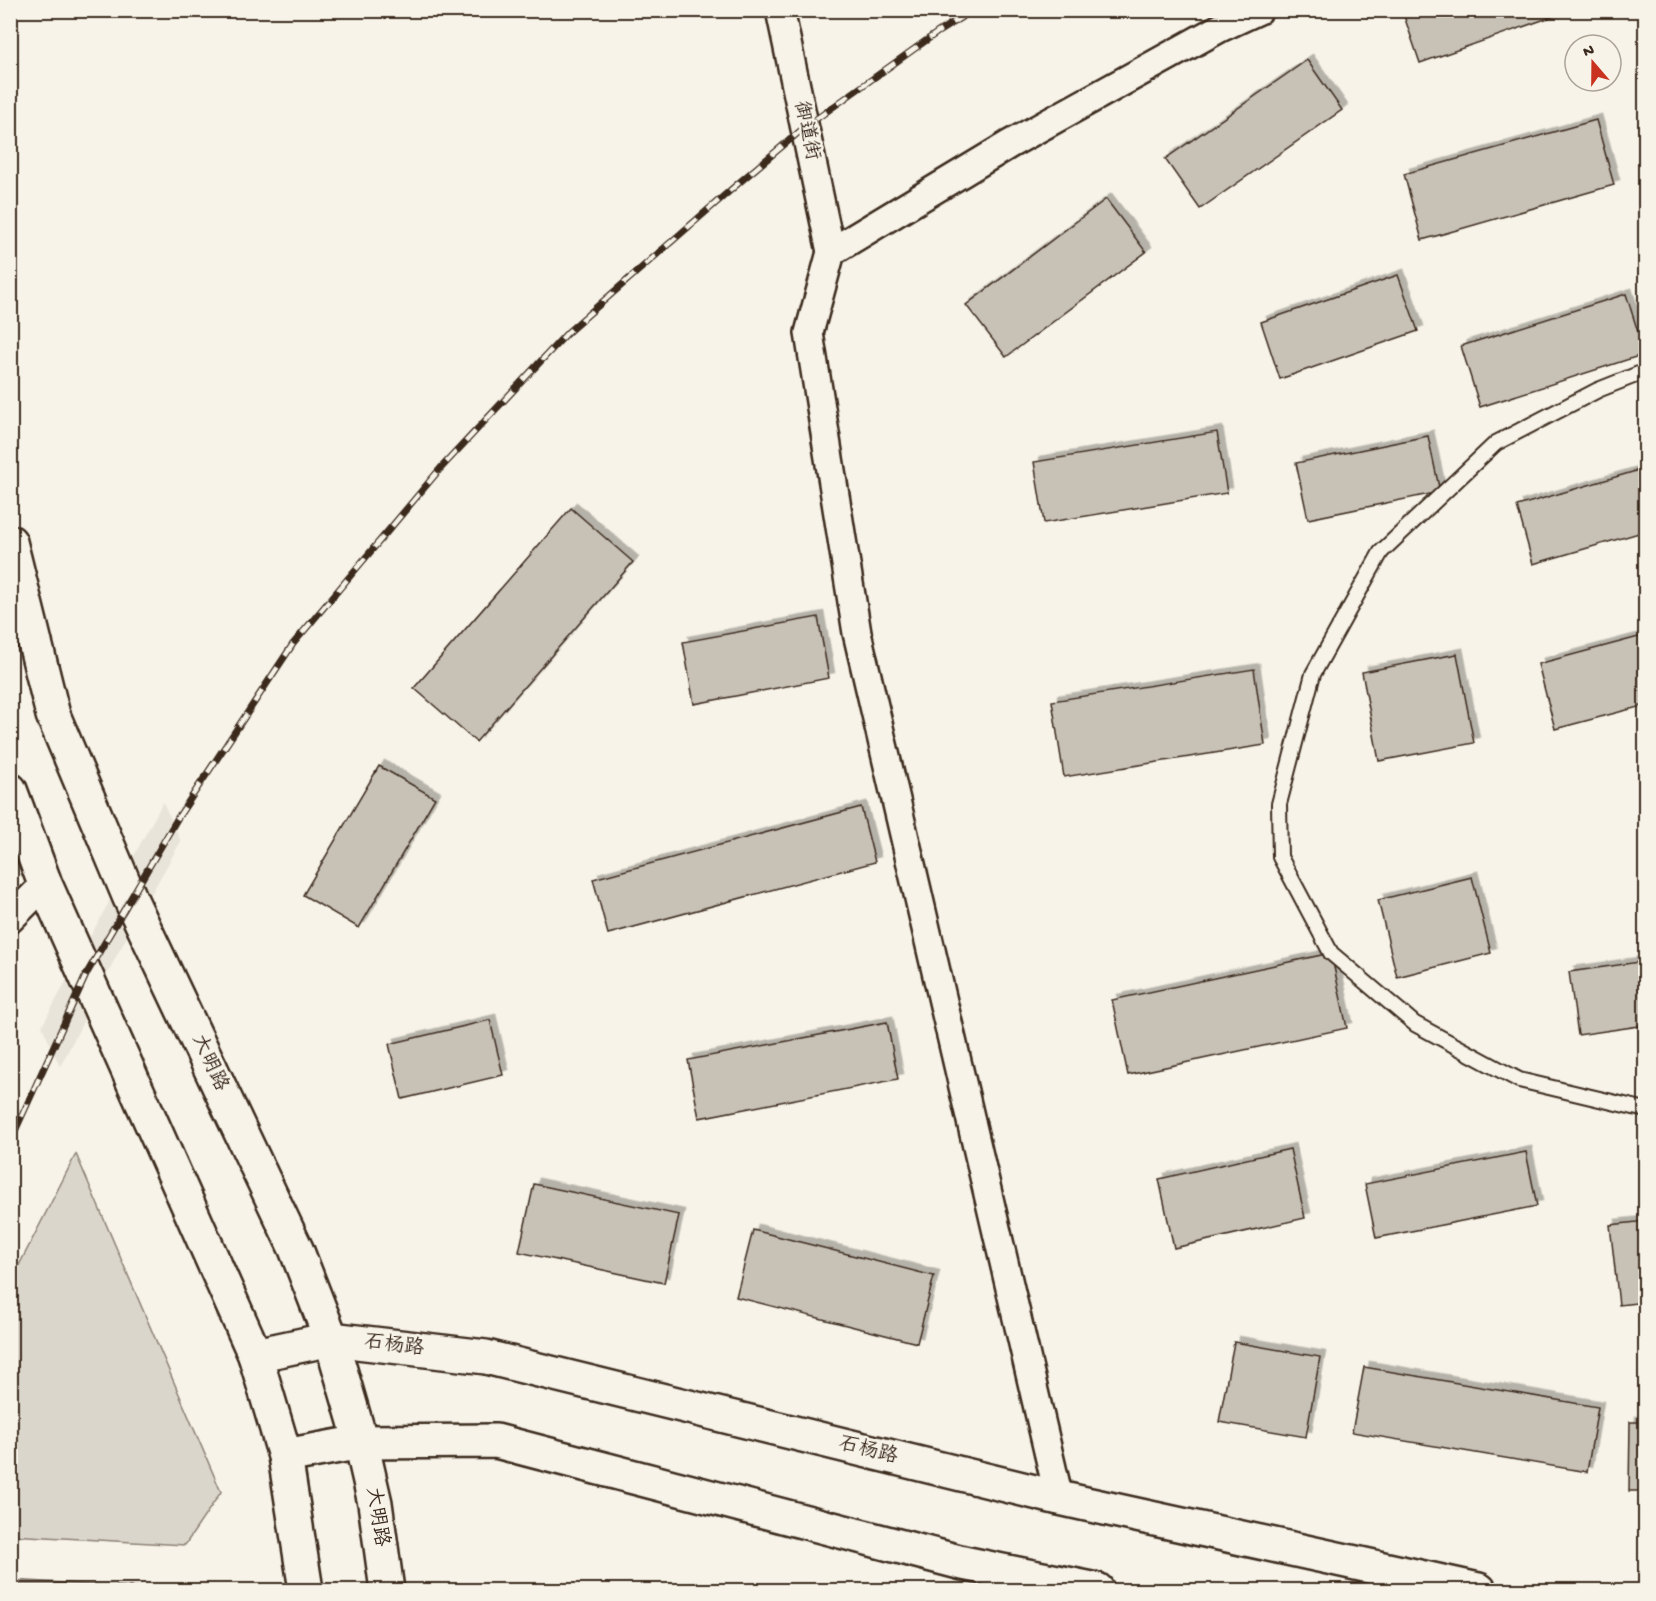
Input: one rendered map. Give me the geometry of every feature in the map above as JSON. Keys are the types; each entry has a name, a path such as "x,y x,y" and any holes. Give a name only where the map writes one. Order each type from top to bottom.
{"main road":[{"name":"大明路","path":"10,542 53,715 130,898 296,1249 331,1339 361,1442 375,1503 387,1590"},
{"path":"10,790 45,884 255,1354 285,1456 306,1590"},
{"name":"石杨路","path":"255,1354 331,1339 486,1356 1059,1498 1479,1590"},
{"path":"285,1456 361,1442 496,1442 963,1563 1097,1590"}],"street":[{"name":"御道街","path":"780,10 831,252"},
{"path":"1059,1498 858,633 809,333 831,252 1010,144 1220,28 1259,10"},
{"path":"10,919 45,884"}],"lane":[{"path":"1646,371 1598,390 1496,443 1381,552 1313,674 1279,804 1280,857 1331,953 1414,1024 1519,1080 1646,1110"}],"shaded area":[{"path":"163,802 181,841 119,951 60,1067 42,1026"},
{"path":"76,1154 221,1492 185,1545 11,1535 11,1281"}],"water":[{"path":"10,1580 188,1590 11,1590"},
{"path":"467,1585 489,1590 188,1590"}],"pier":[{"path":"456,1582 458,1590 246,1590 245,1586"}],"building":[{"path":"1402,10 1571,10 1420,63"},
{"path":"1307,60 1342,110 1200,209 1165,159"},
{"path":"1596,120 1614,185 1422,240 1404,174"},
{"path":"1106,199 1146,252 1006,357 966,305"},
{"path":"1398,275 1418,331 1280,379 1261,322"},
{"path":"1626,294 1645,354 1480,407 1461,346"},
{"path":"1217,432 1227,493 1044,523 1034,462"},
{"path":"1428,436 1440,492 1308,519 1296,463"},
{"path":"1646,468 1646,531 1533,564 1517,506"},
{"path":"571,508 633,562 476,742 414,688"},
{"path":"818,617 829,678 694,704 683,642"},
{"path":"1646,635 1646,705 1555,729 1538,664"},
{"path":"1457,654 1474,743 1379,761 1362,672"},
{"path":"1254,669 1265,745 1064,777 1052,701"},
{"path":"379,766 435,798 359,928 303,895"},
{"path":"861,807 875,862 608,934 593,879"},
{"path":"1472,877 1491,953 1397,977 1378,900"},
{"path":"1331,953 1347,1028 1128,1075 1112,1000"},
{"path":"1646,961 1646,1025 1578,1035 1569,972"},
{"path":"490,1020 503,1075 402,1099 389,1044"},
{"path":"887,1022 898,1079 699,1118 688,1060"},
{"path":"1290,1149 1305,1218 1174,1248 1159,1179"},
{"path":"1526,1152 1537,1206 1376,1238 1365,1184"},
{"path":"534,1184 679,1215 664,1283 519,1252"},
{"path":"1646,1221 1646,1302 1619,1305 1610,1225"},
{"path":"753,1230 934,1276 917,1343 736,1297"},
{"path":"1234,1342 1320,1357 1306,1437 1219,1422"},
{"path":"1364,1367 1598,1407 1587,1472 1352,1432"},
{"path":"1630,1422 1646,1422 1646,1491 1629,1491"}],"railway":[{"path":"10,1142 87,973 177,819 293,644 440,469 568,332 741,181 805,127 938,32 973,10"}]}
